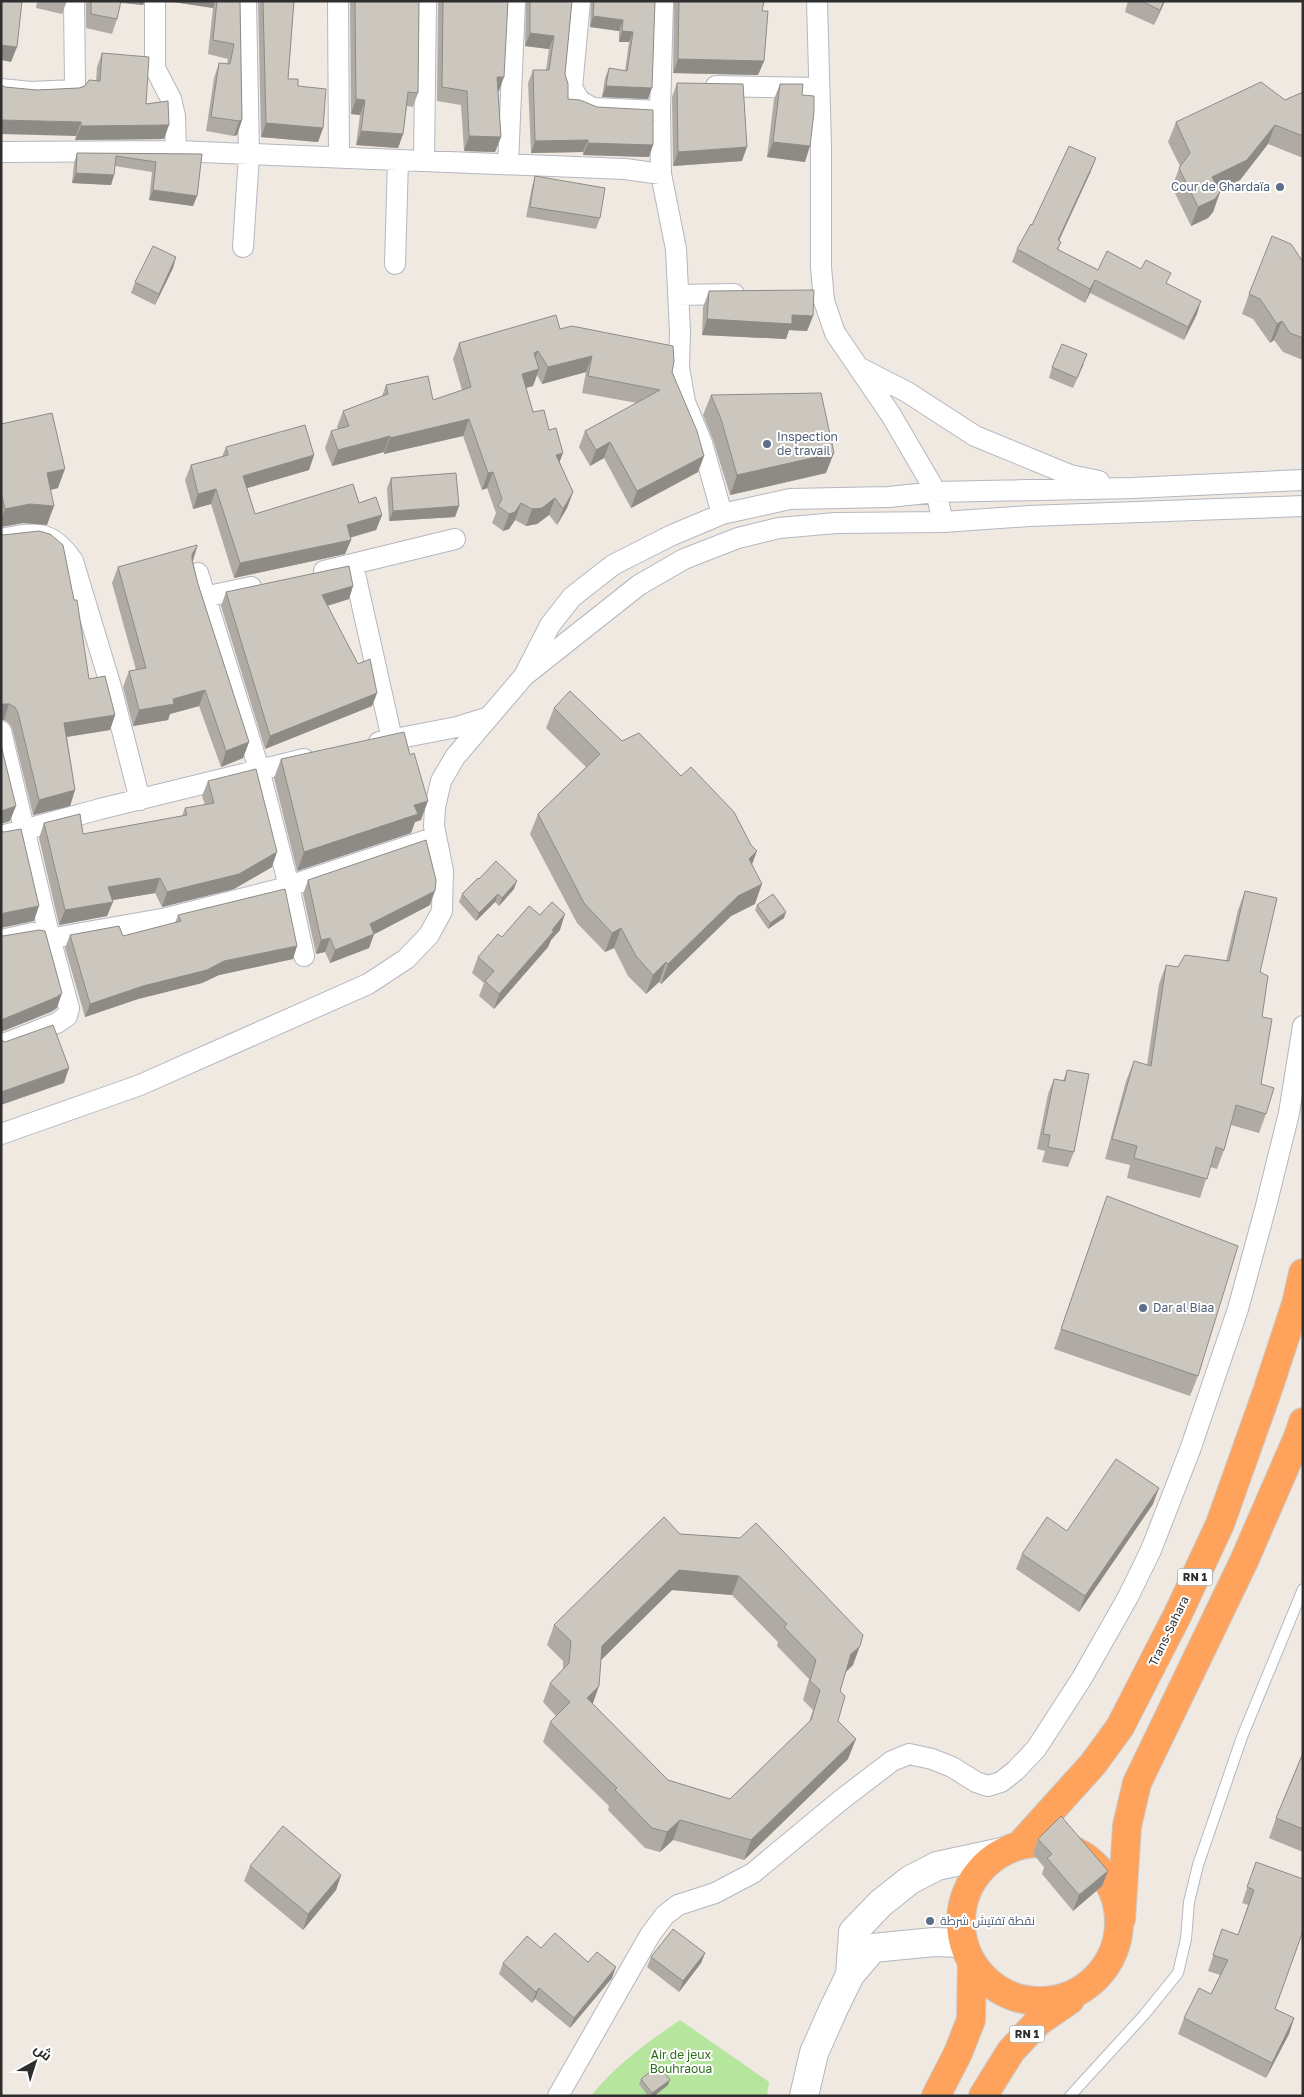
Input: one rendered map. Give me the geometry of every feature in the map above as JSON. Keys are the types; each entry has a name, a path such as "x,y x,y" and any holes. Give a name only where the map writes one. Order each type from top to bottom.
{"highway":[{"name":"Trans-Sahara","path":"1011,1848 1093,1764 1120,1727 1178,1614 1220,1524 1272,1380 1296,1304 1303,1273"},
{"name":"RN 1","path":"1121,1919 1127,1826 1137,1783 1244,1561 1303,1422"},
{"path":"936,2096 972,2020 968,1953 960,1921 964,1899 973,1879 987,1862 1011,1848 1043,1842 1067,1847 1088,1858 1104,1874 1116,1896 1121,1919 1117,1945 1106,1969 1087,1988 1063,1999 1037,2002 1011,1997 989,1983 968,1953"},
{"name":"RN 1","path":"983,2096 1011,2052 1038,2022 1087,1988"}],"main road":[{"path":"850,1975 853,1932 881,1903 910,1880 937,1866 1011,1848"},
{"path":"804,2096 814,2053 850,1975 873,1948 934,1942 968,1953"}],"street":[{"path":"1,89 31,92 73,90 75,84 74,1"},
{"path":"155,1 156,68 171,98 175,116 176,150"},
{"path":"243,248 249,155 246,1"},
{"path":"338,1 339,157"},
{"path":"424,161 426,1"},
{"path":"508,164 515,1"},
{"path":"580,1 572,88 580,101 593,108 660,110"},
{"path":"663,1 679,86 660,110 661,174 676,248 679,368 685,402 702,444 722,514"},
{"path":"817,1 821,267 814,293 834,333 890,415 936,492 943,522"},
{"path":"679,86 819,88"},
{"path":"1,152 176,150 249,155 625,169 661,174"},
{"path":"395,264 398,160"},
{"path":"678,295 756,294"},
{"path":"858,367 907,392 975,436 1070,475 1132,488"},
{"path":"524,676 550,625 572,597 613,565 670,536 722,514 790,499 889,497 936,492 1132,488 1303,480"},
{"path":"1,1134 140,1085 368,984 406,959 429,935 442,911 443,871 434,826 435,807 441,781 455,757 524,676 639,585 684,560 738,538 779,528 836,523 943,522 1029,516 1303,506"},
{"path":"1,539 28,533 42,534 64,547 73,561 111,687 140,800"},
{"path":"307,575 455,539"},
{"path":"353,565 392,739"},
{"path":"198,573 204,597 260,769 304,956"},
{"path":"204,597 270,583"},
{"path":"356,747 457,727 489,717"},
{"path":"1,731 49,934 69,1008 67,1016 57,1023 1,1045"},
{"path":"1,836 260,769 318,756"},
{"path":"1,940 33,933 59,937 167,918 289,886 436,837"},
{"path":"558,2096 650,1935 665,1915 678,1905 715,1893 753,1873 841,1800 892,1762 909,1754 932,1759 952,1767 976,1782 988,1786 1001,1782 1015,1771 1036,1749 1082,1678 1128,1597 1151,1550 1190,1450 1238,1309 1266,1206 1290,1113 1303,1026"}],"lane":[{"path":"1070,2096 1144,2015 1178,1973 1186,1939 1189,1902 1198,1864 1242,1737 1303,1589"}],"green space":[{"name":"Air de jeux Bouhraoua","path":"680,2020 769,2082 767,2096 591,2096 621,2064"}],"building":[{"path":"1,1 22,1 17,47 1,45"},
{"path":"91,1 121,1 117,19 91,14"},
{"path":"217,1 240,1 242,120 239,121 211,117 219,63 230,64 234,44 213,40"},
{"path":"263,1 294,1 288,79 298,79 298,86 326,89 323,128 266,123"},
{"path":"355,1 419,1 418,93 408,92 403,134 361,131 365,100 356,99"},
{"path":"443,1 508,1 504,77 497,77 501,137 469,136 467,91 442,87"},
{"path":"530,1 572,1 565,74 568,84 568,99 580,100 597,107 653,110 653,145 588,143 588,140 535,141 533,70 549,70 554,36 530,33"},
{"path":"594,1 655,1 652,88 606,86 609,68 627,71 633,32 622,31 623,20 593,16"},
{"path":"679,1 764,1 762,11 768,11 764,61 678,59"},
{"path":"1141,1 1164,1 1160,10"},
{"path":"102,53 149,57 146,104 168,101 169,125 81,126 81,122 1,120 1,85 37,90 79,88 85,86 89,80 100,81"},
{"path":"1261,82 1285,100 1303,92 1303,136 1275,125 1247,160 1212,177 1220,192 1215,199 1198,207 1179,168 1190,153 1176,122"},
{"path":"677,83 743,84 747,147 678,152"},
{"path":"780,84 803,84 802,95 814,96 810,146 773,142"},
{"path":"1069,146 1096,158 1058,240 1061,242 1057,249 1098,270 1107,251 1141,269 1146,260 1171,273 1166,283 1201,301 1188,327 1095,280 1090,289 1017,249 1032,225"},
{"path":"77,153 202,154 197,196 153,190 156,162 116,156 114,175 76,173"},
{"path":"535,176 605,188 600,218 530,207"},
{"path":"1272,236 1291,244 1303,262 1303,338 1290,333 1282,321 1277,324 1260,299 1249,294"},
{"path":"153,246 176,257 159,294 135,282"},
{"path":"814,290 813,316 792,315 792,324 707,319 709,291"},
{"path":"556,315 560,329 572,326 673,346 674,361 672,372 697,431 704,456 637,491 610,442 596,450 585,431 660,390 588,376 592,356 548,367 538,351 534,353 539,369 522,374 533,412 544,410 549,430 556,428 563,453 556,455 573,492 563,509 555,498 542,508 532,509 521,503 515,512 509,514 498,506 502,499 493,472 488,473 469,419 390,438 390,436 338,450 331,431 349,426 343,411 388,394 386,385 428,376 433,400 471,387 459,343"},
{"path":"1062,344 1087,354 1077,378 1052,367"},
{"name":"Inspection de travail","path":"821,393 834,453 737,475 721,419 711,395"},
{"path":"52,413 65,469 47,473 54,506 30,504 5,509 1,493 1,424"},
{"path":"305,425 314,455 243,476 255,514 353,484 359,503 376,497 382,515 347,525 351,540 240,563 216,489 198,494 191,465 228,455 226,447"},
{"path":"456,473 459,506 393,511 391,478"},
{"path":"39,531 50,534 63,545 74,600 77,600 89,679 105,676 115,715 64,723 75,790 39,800 18,713 15,707 9,704 1,706 1,534"},
{"path":"197,545 192,554 192,560 198,584 249,742 226,751 205,690 173,699 174,704 139,710 129,671 146,668 118,567"},
{"path":"349,566 353,586 322,595 358,664 370,659 377,693 270,736 226,592"},
{"path":"570,691 622,741 639,733 681,776 691,767 734,812 751,845 757,851 749,859 762,884 738,896 668,964 666,962 653,975 636,956 621,928 612,933 584,903 538,814 600,754 554,708"},
{"path":"404,732 410,755 414,753 428,801 414,805 418,814 304,852 281,759"},
{"path":"1,745 16,806 1,811"},
{"path":"256,769 277,852 239,874 167,892 160,878 108,887 113,902 65,910 44,823 80,814 83,834 187,815 185,808 214,803 208,781"},
{"path":"21,829 39,906 1,915 1,831"},
{"path":"426,840 436,880 435,891 370,924 374,934 335,950 330,938 321,940 308,880"},
{"path":"496,861 517,881 502,898 498,894 479,913 462,894"},
{"path":"285,889 297,946 224,961 207,970 143,986 90,1004 70,935 119,926 123,936 181,921 178,915"},
{"path":"1245,891 1277,898 1260,972 1268,976 1262,1017 1272,1019 1261,1084 1274,1088 1266,1114 1236,1105 1224,1150 1216,1147 1207,1179 1134,1158 1137,1146 1112,1139 1134,1061 1151,1066 1166,965 1178,967 1185,955 1229,961"},
{"path":"773,894 786,912 770,923 757,905"},
{"path":"552,902 565,914 552,930 554,931 499,994 485,981 494,971 478,957 498,934 502,937 529,906 540,915"},
{"path":"39,930 45,931 62,993 57,997 1,1020 1,935"},
{"path":"53,1025 69,1068 1,1092 1,1040 5,1042"},
{"path":"1067,1070 1089,1074 1074,1152 1048,1147 1050,1135 1043,1134 1054,1079 1065,1081"},
{"name":"Dar al Biaa","path":"1107,1196 1238,1246 1198,1376 1061,1329"},
{"path":"1116,1459 1159,1488 1085,1596 1022,1554 1047,1517 1067,1531"},
{"path":"664,1517 680,1534 740,1538 756,1523 863,1635 860,1646 851,1654 840,1691 845,1696 838,1721 856,1739 751,1840 680,1820 667,1832 652,1828 615,1790 617,1788 550,1722 570,1702 550,1683 569,1663 571,1641 554,1625","holes":["679,1570 739,1576 787,1624 784,1627 816,1660 810,1681 820,1690 811,1720 730,1799 668,1780 587,1698 599,1686 602,1646"]},
{"path":"1303,1753 1303,1829 1276,1818"},
{"path":"1061,1816 1108,1871 1079,1895 1047,1858 1052,1854 1038,1839"},
{"path":"283,1826 341,1875 308,1914 250,1866"},
{"path":"1256,1862 1303,1879 1303,1931 1275,2009 1294,2018 1272,2063 1184,2018 1199,1988 1211,1994 1228,1960 1213,1955 1222,1929 1238,1935 1254,1890 1247,1887"},
{"path":"673,1929 705,1953 683,1981 651,1957"},
{"path":"555,1933 588,1962 597,1952 616,1967 574,2018 539,1988 536,1992 503,1963 527,1936 541,1948"},
{"path":"659,2065 670,2080 652,2093 641,2079"}],"place":[{"name":"Cour de Ghardaïa","path":"1280,187"},
{"name":"Inspection de travail","path":"767,444"},
{"name":"Dar al Biaa","path":"1143,1308"},
{"name":"نقطة تفتيش شرطة","path":"930,1921"}]}
